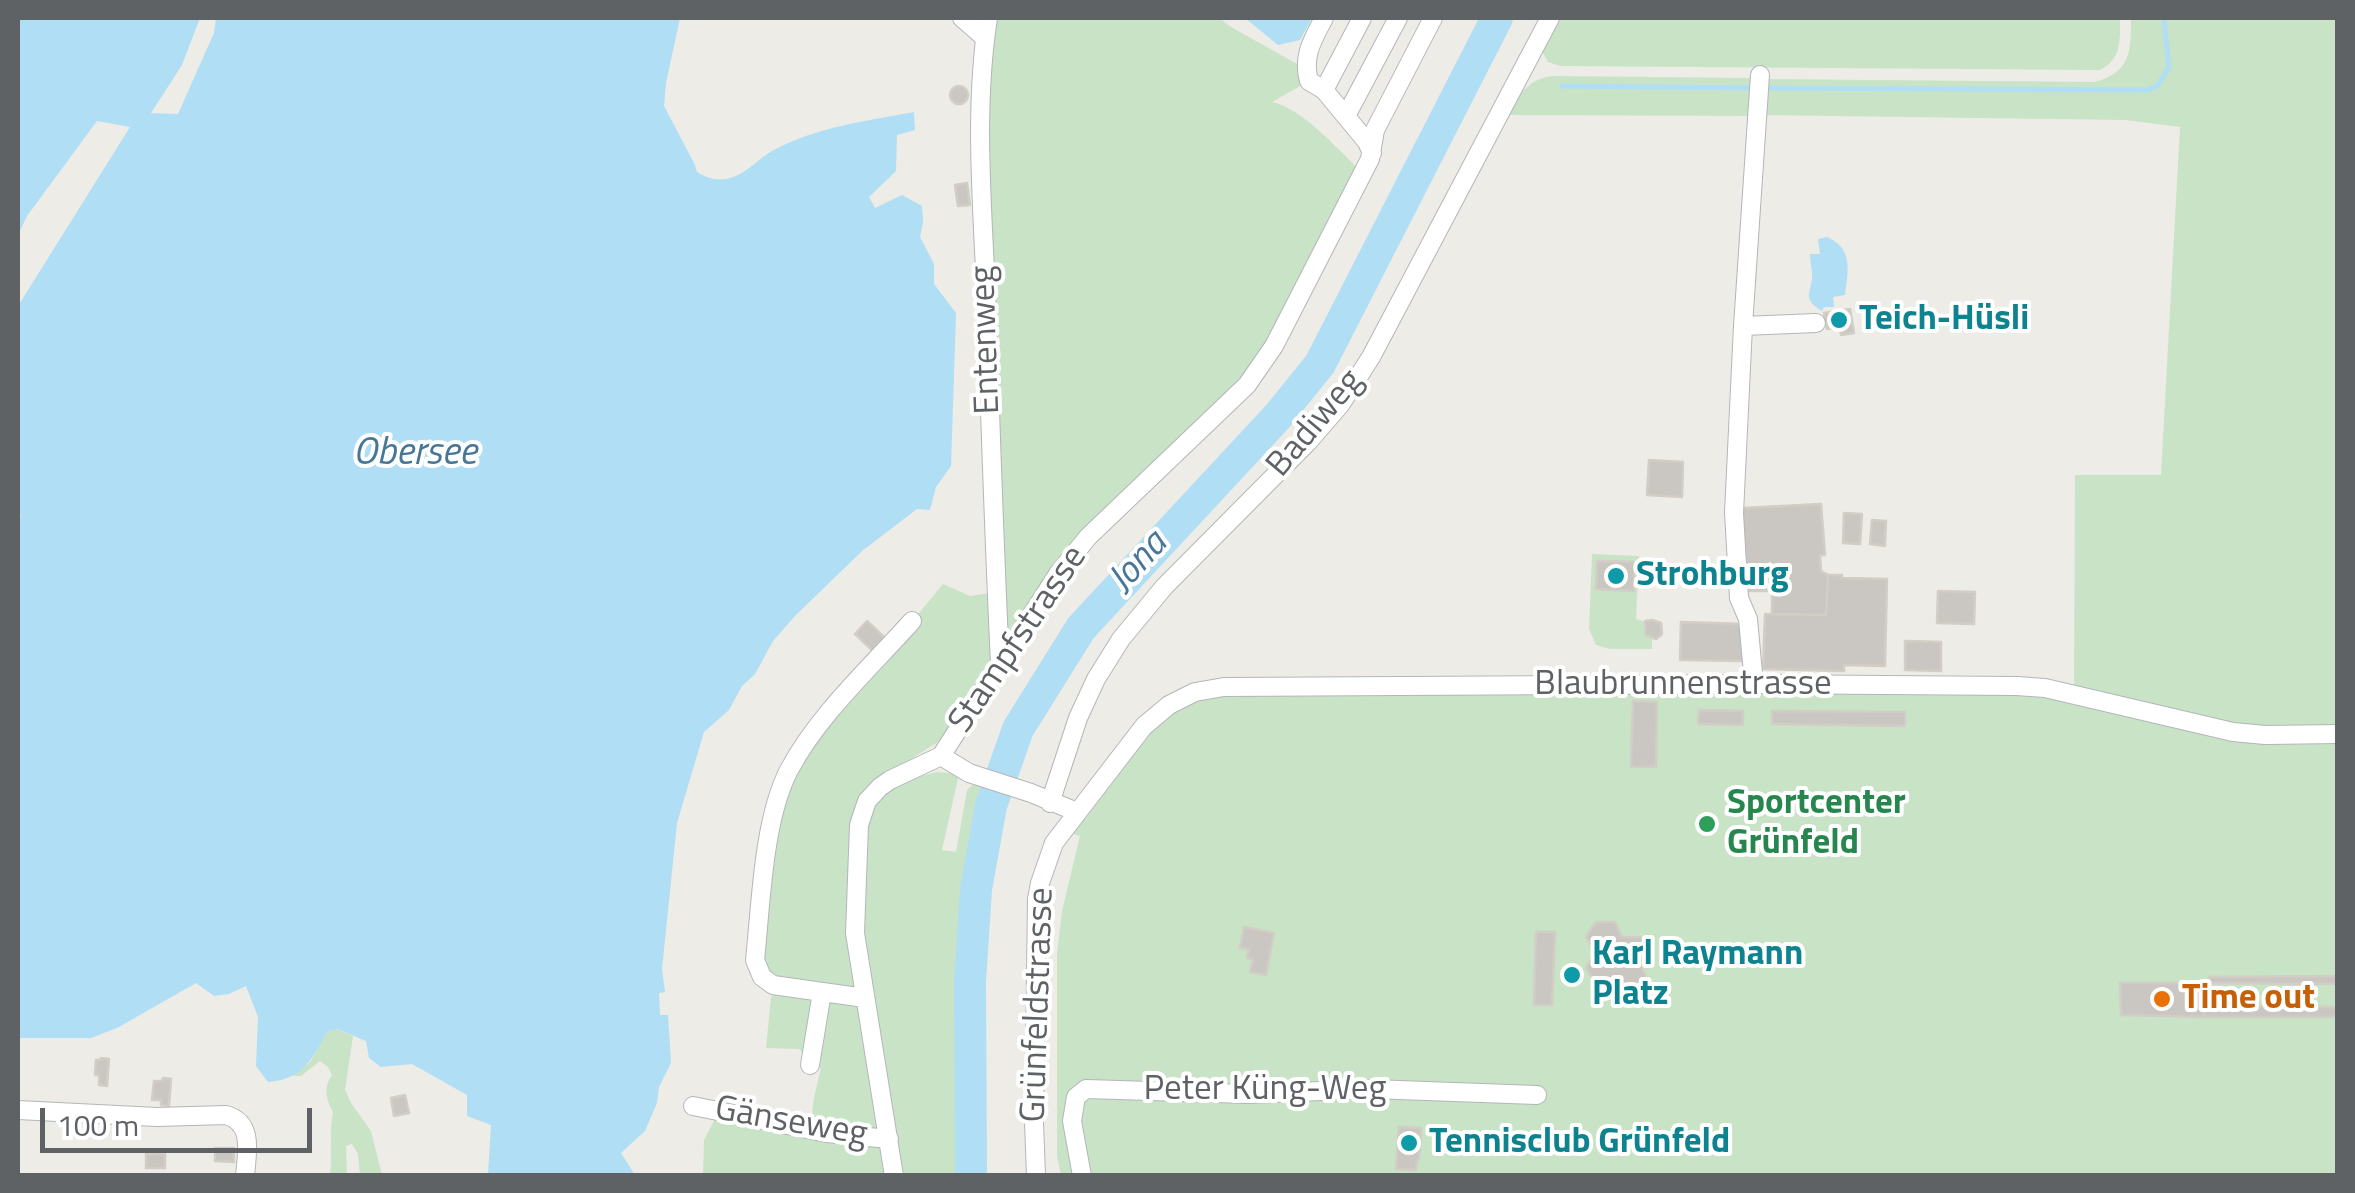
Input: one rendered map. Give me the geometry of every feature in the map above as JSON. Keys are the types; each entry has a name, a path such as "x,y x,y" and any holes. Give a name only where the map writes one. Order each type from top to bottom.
{"street":[{"path":"962,18 985,38"},
{"name":"Entenweg","path":"988,18 981,82 982,200 1000,663"},
{"path":"1324,18 1308,48 1309,81 1324,90 1367,142 1372,154"},
{"path":"1324,90 1362,18"},
{"path":"1346,116 1398,18"},
{"name":"Stampfstrasse","path":"894,1176 855,933 859,825 864,809 880,787 941,756 1058,574 1088,536 1246,385 1274,346 1372,154 1375,130 1433,18"},
{"name":"Badiweg","path":"1050,803 1078,718 1120,639 1164,587 1308,442 1340,405 1371,358 1550,18"},
{"path":"1754,684 1748,619 1739,598 1734,513 1759,78"},
{"path":"1743,326 1816,324"},
{"path":"866,998 772,985 762,977 755,960 770,828 788,772 821,722 912,621"},
{"name":"Blaubrunnenstrasse","path":"1078,812 1144,726 1168,705 1194,692 1224,687 1754,684 2045,688 2233,732 2338,734"},
{"path":"941,756 969,773 1078,812"},
{"name":"Grünfeldstrasse","path":"1036,1176 1037,899 1054,843 1078,812"},
{"path":"810,1065 822,992"},
{"name":"Peter Küng-Weg","path":"1082,1176 1072,1121 1076,1097 1086,1089 1247,1094 1370,1088 1537,1096"},
{"name":"Gänseweg","path":"693,1106 827,1133 889,1139"},
{"path":"18,1110 157,1117 226,1115 244,1126 245,1176"}],"green space":[{"path":"988,18 1219,18 1306,69 1309,81 1272,102 1307,121 1360,170 1266,347 1248,372 1214,409 1098,516 938,742 874,782 854,809 847,924 886,1175 703,1176 704,1140 716,1117 810,1132 821,1068 814,1066 799,1049 766,1048 775,990 755,960 788,772 943,584 970,596 996,592 987,328"},
{"path":"1558,18 2120,18 2120,34 2116,55 2100,70 1560,66 1548,62 1543,53 1546,38"},
{"name":"Sportcenter Grünfeld","path":"2131,18 2337,18 2337,729 2248,727 2114,711 2337,740 2337,1175 1061,1176 1057,1156 1057,954 1062,911 1080,836 1067,832 1087,817 1139,741 1162,719 1187,705 1210,697 1243,695 1980,693 2074,700 2075,475 2161,475 2180,127 2126,120 1760,115 1764,79 2094,82 2122,66 2129,50"},
{"path":"1552,76 1751,78 1752,116 1506,115 1530,85"},
{"path":"1592,554 1639,556 1636,619 1652,624 1652,649 1596,645 1589,629"},
{"path":"937,772 959,774 942,850 956,852 967,790 974,783 983,784 971,853 962,948 958,1175 902,1175 864,944 863,850 874,804 902,783"},
{"path":"336,1029 353,1036 345,1090 371,1131 382,1175 360,1175 358,1154 352,1144 346,1146 347,1175 330,1175 333,1112 327,1089 332,1075 320,1061 301,1076 293,1076 310,1062 328,1031"}],"water":[{"name":"Obersee","path":"18,18 200,18 182,65 151,113 178,114 214,33 216,18 680,18 664,106 697,172 719,179 738,175 772,151 806,136 914,112 915,130 897,135 896,171 869,197 875,208 902,195 922,206 920,237 934,264 934,284 956,313 951,466 936,487 930,510 917,509 862,551 795,616 773,641 729,710 704,732 677,823 662,969 665,992 659,993 660,1015 668,1015 671,1063 645,1131 621,1153 635,1175 488,1175 491,1125 467,1116 467,1095 412,1064 381,1067 369,1058 366,1041 337,1029 328,1031 298,1072 268,1082 256,1066 258,1017 246,986 214,996 196,983 117,1028 91,1038 18,1038 18,306 130,127 97,121 27,216 18,235"},
{"path":"1245,18 1312,18 1300,40 1278,45"},
{"path":"1827,237 1845,254 1847,277 1845,295 1833,297 1834,307 1824,307 1822,311 1809,298 1810,254 1820,254 1818,239"}],"building":[{"path":"959,86 966,88 966,102 959,104 952,102 950,95 952,88"},
{"path":"967,183 970,205 958,206 955,185"},
{"name":"Teich-Hüsli","path":"1850,309 1854,333 1841,335 1840,327 1827,329 1824,313"},
{"path":"1649,460 1683,462 1682,497 1647,495"},
{"path":"1821,504 1825,555 1820,555 1821,571 1828,575 1826,615 1772,614 1772,591 1747,591 1742,508"},
{"path":"1844,513 1862,514 1860,544 1843,543"},
{"path":"1872,520 1886,521 1885,546 1870,544"},
{"name":"Strohburg","path":"1597,561 1635,562 1634,591 1596,589"},
{"path":"1828,575 1887,579 1885,666 1844,665 1844,671 1763,669 1765,614 1826,615"},
{"path":"1938,591 1975,592 1974,624 1937,623"},
{"path":"867,621 884,637 872,650 855,634"},
{"path":"1645,621 1661,623 1662,634 1656,639 1646,635"},
{"path":"1681,622 1744,624 1743,661 1680,660"},
{"path":"1905,641 1941,642 1941,671 1905,670"},
{"path":"1633,701 1657,702 1656,767 1631,767"},
{"path":"1699,710 1743,711 1743,725 1698,724"},
{"path":"1772,711 1905,712 1905,726 1772,724"},
{"path":"1596,922 1615,922 1622,937 1641,937 1650,954 1642,969 1650,983 1641,999 1621,998 1613,984 1595,983 1586,968 1595,952 1586,937"},
{"path":"1244,927 1274,933 1266,975 1250,972 1253,959 1247,958 1249,949 1240,948"},
{"path":"1536,932 1555,932 1552,1005 1534,1005"},
{"path":"2338,976 2338,1007 2208,1006 2209,977"},
{"name":"Time out","path":"2120,983 2204,983 2204,1017 2121,1015"},
{"path":"2204,983 2338,984 2338,1017 2204,1017"},
{"path":"109,1059 107,1086 99,1085 99,1075 95,1075 96,1060"},
{"path":"171,1079 169,1106 152,1100 154,1081"},
{"path":"405,1095 409,1113 394,1116 391,1098"},
{"name":"Tennisclub Grünfeld","path":"1399,1127 1421,1128 1416,1170 1396,1169"},
{"path":"215,1148 234,1148 234,1162 215,1161"},
{"path":"146,1154 165,1154 165,1168 146,1168"}],"waterway":[{"name":"Jona","path":"971,1176 970,982 976,889 991,806 1018,729 1081,628 1278,416 1320,364 1497,18"},
{"path":"1765,88 2148,90 2157,86 2169,68 2164,18"},
{"path":"1562,86 1754,88"}],"place":[{"name":"Teich-Hüsli","path":"1839,320"},
{"name":"Strohburg","path":"1616,576"},
{"name":"Sportcenter Grünfeld","path":"1707,824"},
{"name":"Karl Raymann Platz","path":"1572,975"},
{"name":"Time out","path":"2162,999"},
{"name":"Tennisclub Grünfeld","path":"1409,1143"}]}
